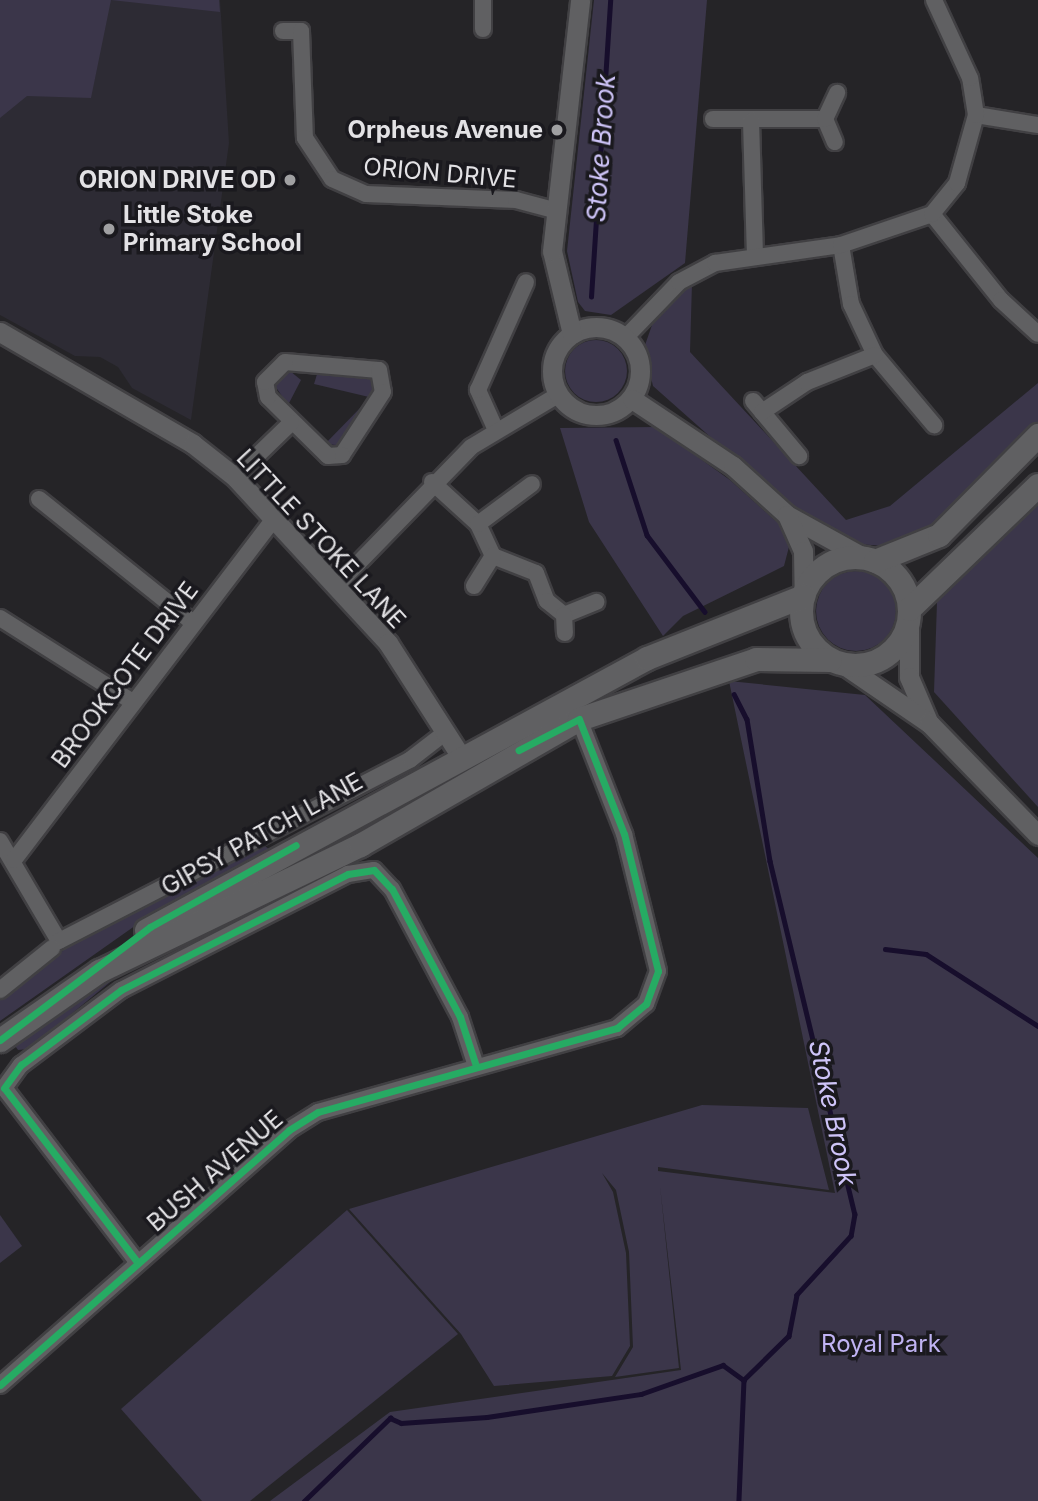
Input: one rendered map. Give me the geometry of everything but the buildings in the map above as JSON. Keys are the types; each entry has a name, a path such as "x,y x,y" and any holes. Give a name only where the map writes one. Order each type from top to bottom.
{"main road":[{"path":"1038,435 939,535 870,560 825,567 804,593 802,622 811,643 836,662 870,664 888,654 909,614 1038,485"},
{"path":"870,560 893,573 909,614"},
{"name":"GIPSY PATCH LANE","path":"99,971 193,920 360,845 519,750 575,708 700,634 804,593"},
{"name":"GIPSY PATCH LANE","path":"1,1039 99,971 149,928 198,898 460,755 575,708 744,662 836,662"},
{"name":"GIPSY PATCH LANE","path":"460,755 473,766 519,750"}],"street":[{"path":"483,0 483,29"},
{"path":"572,334 552,251 554,210 580,0"},
{"path":"625,338 679,282 715,263 755,252 841,246 932,214 957,183 976,116 970,78 934,0"},
{"name":"ORION DRIVE","path":"283,31 301,31 305,138 331,179 366,194 516,200 554,210"},
{"path":"835,142 825,119 837,93"},
{"path":"976,116 1038,125"},
{"path":"713,119 825,119"},
{"path":"751,121 755,252"},
{"path":"932,214 1001,300 1038,334"},
{"path":"841,246 851,304 875,355 934,425"},
{"path":"495,428 478,390 526,282"},
{"path":"593,327 625,338 639,361 632,399 614,411 588,415 558,395 552,367 572,334 593,327"},
{"name":"LITTLE STOKE LANE","path":"0,332 193,444 235,477 275,517 388,643 460,755"},
{"path":"799,456 757,406 807,382 875,355"},
{"path":"285,362 370,366 386,381 342,455 328,456 291,423 268,397 265,382 285,362"},
{"path":"337,586 386,540 432,482 495,428 558,395"},
{"path":"632,399 733,466 787,515 870,560"},
{"path":"235,477 291,423"},
{"path":"432,482 478,524 493,556 536,573 547,601 564,615 565,633"},
{"path":"478,524 532,484"},
{"path":"39,499 192,622"},
{"path":"787,515 803,551 804,593"},
{"name":"BROOKCOTE DRIVE","path":"14,860 192,622 275,517"},
{"path":"474,586 493,556"},
{"path":"564,615 597,602"},
{"path":"909,614 909,677 929,723"},
{"path":"0,618 133,702"},
{"path":"836,662 929,723 1038,835"},
{"name":"BUSH AVENUE","path":"0,1385 289,1130 318,1112 617,1028 646,1004 658,971 624,834 575,708"},
{"path":"0,990 43,965 56,945 411,759 446,732"},
{"path":"0,841 14,860 56,945"},
{"path":"138,1263 4,1088 21,1065 121,990 348,874 374,870 392,889 460,1017 476,1066"},
{"path":"1,1039 21,1065"}],"shaded area":[{"name":"Little Stoke Primary School","path":"0,0 220,0 229,143 191,420 132,388 118,367 100,357 75,356 0,315"}],"green space":[{"path":"0,0 111,0 91,98 27,96 0,118"},
{"path":"111,0 219,0 220,12"},
{"path":"594,0 707,0 685,263 611,315 585,311 578,302 567,251"},
{"path":"692,283 690,352 846,520 890,506 1038,383 1038,423 936,525 884,546 858,544 803,519 653,386 644,348 652,325"},
{"path":"590,340 602,340 618,349 625,359 625,383 618,393 602,402 590,402 579,397 570,388 565,377 565,365 570,354 579,345"},
{"path":"290,371 301,380 288,405 275,386"},
{"path":"318,371 367,371 378,382 369,397 314,384"},
{"path":"363,405 367,413 347,446 325,444"},
{"path":"656,427 730,480 778,523 790,543 784,566 683,616 663,636 589,522 560,428"},
{"path":"1038,504 1038,807 934,692 937,602"},
{"path":"856,571 871,574 884,583 893,596 896,611 893,626 884,639 871,648 856,651 841,648 828,639 819,626 816,611 819,596 828,583 841,574"},
{"name":"Royal Park","path":"729,681 865,695 1038,858 1038,1501 270,1501 390,1412 681,1370 660,1186 679,1368 615,1377 633,1347 629,1252 616,1190 602,1173 613,1192 626,1253 630,1346 612,1376 494,1386 461,1334 349,1209 702,1105 808,1108 829,1190 658,1167 658,1171 835,1193"},
{"path":"261,843 270,850 139,923 0,1021 0,995 62,946"},
{"path":"115,978 29,1049 18,1050 13,1043 94,983"},
{"path":"347,1210 458,1334 250,1501 202,1501 121,1409"},
{"path":"0,1215 22,1246 0,1263"}],"waterway":[{"name":"Stoke Brook","path":"591,297 610,0"},
{"name":"Stoke Brook","path":"616,440 647,535 705,612"},
{"name":"Stoke Brook","path":"734,694 747,719 770,861 855,1214 851,1236 797,1295 789,1336 744,1380 739,1501"},
{"path":"885,949 926,954 1038,1026"},
{"path":"304,1501 390,1418 401,1423 487,1417 641,1394 723,1365 744,1380"}],"cycle path":[{"path":"0,1385 289,1130 318,1112 617,1028 646,1004 658,971 624,834 579,719 519,750"},
{"path":"0,1040 150,927 296,845"},
{"path":"138,1263 4,1088 21,1065 121,990 348,874 374,870 392,889 460,1017 476,1066"}],"place":[{"name":"Orpheus Avenue","path":"557,130"},
{"name":"ORION DRIVE OD","path":"290,180"},
{"name":"Little Stoke Primary School","path":"109,229"}]}
